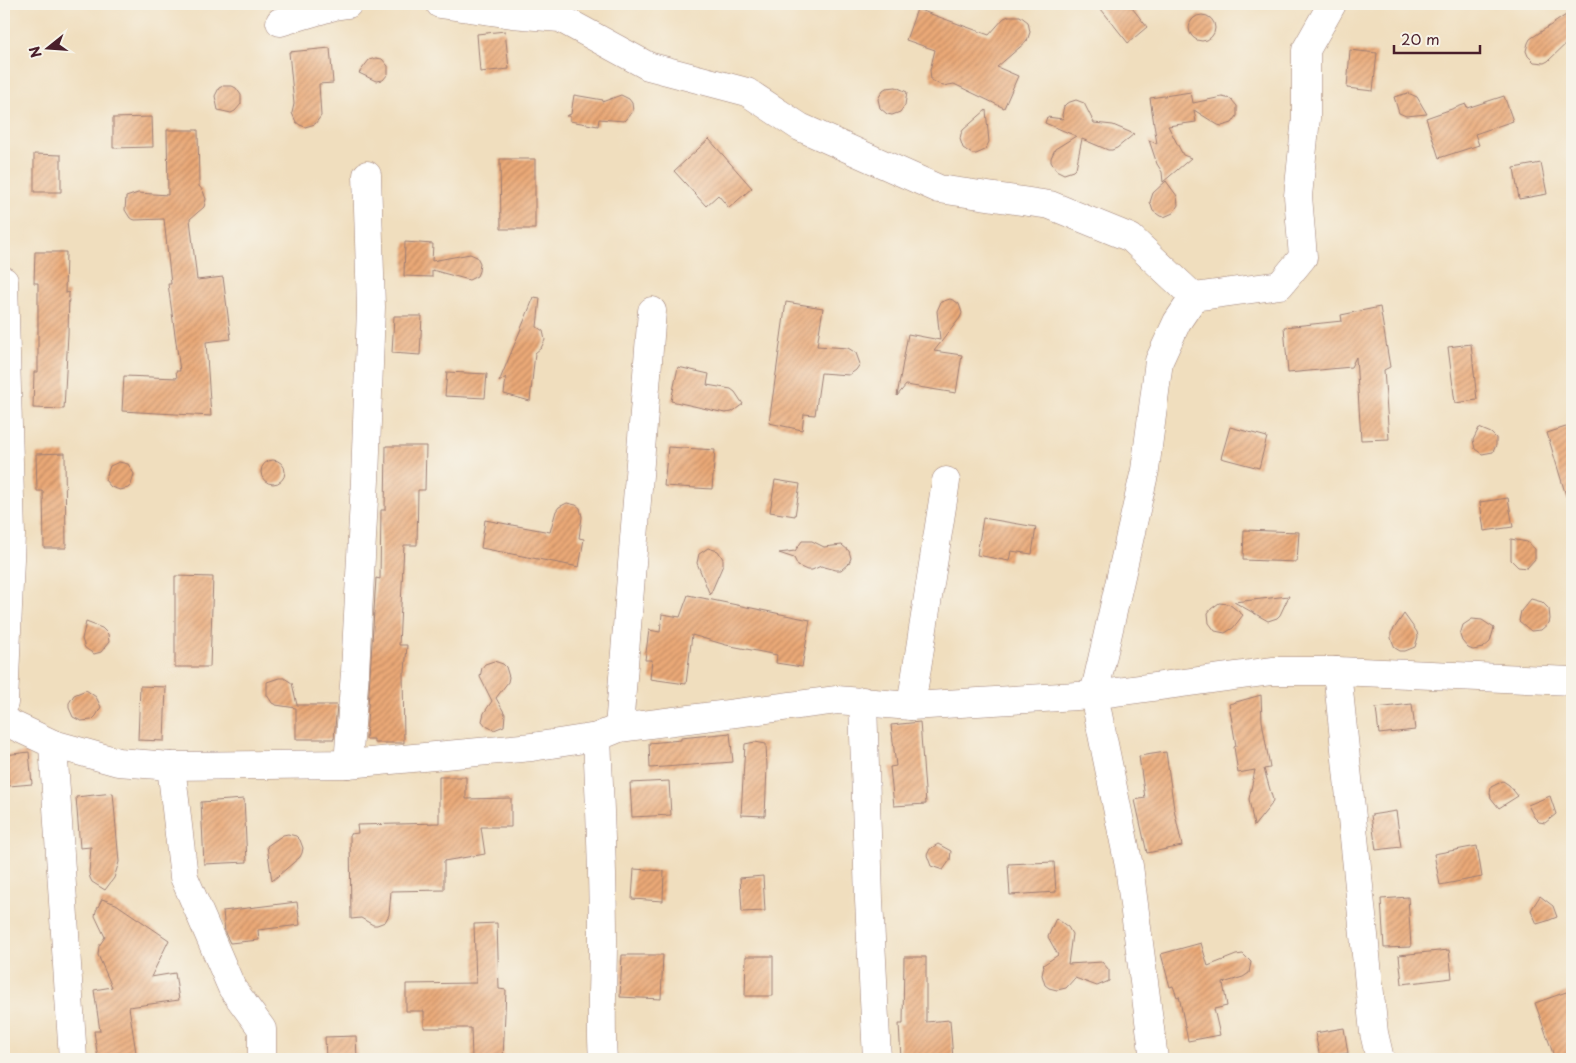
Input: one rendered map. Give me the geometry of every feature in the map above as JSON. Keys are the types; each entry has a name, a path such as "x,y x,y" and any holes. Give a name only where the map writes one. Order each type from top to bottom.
{"street":[{"path":"280,22 348,4"},
{"path":"440,4 512,14 560,18 648,66 747,92 800,127 939,189 1050,205 1131,238 1194,297"},
{"path":"1154,1059 1129,866 1094,695 1145,470 1159,362 1177,322 1194,297 1280,285 1303,257 1298,196 1306,118 1306,50 1332,4"},
{"path":"348,764 365,480 371,307 366,175"},
{"path":"4,281 11,535 4,704"},
{"path":"603,1059 601,1030 602,868 608,733 652,311"},
{"path":"911,706 946,481"},
{"path":"4,721 53,744 118,762 171,766 348,764 532,747 608,733 837,700 911,706 1094,695 1272,671 1337,671 1572,681"},
{"path":"1337,671 1374,1033 1380,1059"},
{"path":"863,702 869,900 877,1059"},
{"path":"53,744 73,1059"},
{"path":"171,766 184,877 232,988 262,1029 262,1059"}],"building":[{"path":"1097,4 1129,4 1147,27 1128,43"},
{"path":"917,9 989,35 1004,18 1009,16 1020,16 1028,22 1030,32 1027,41 997,67 1018,76 1004,108 954,84 943,86 931,80 930,70 935,50 906,40"},
{"path":"1572,11 1572,38 1548,61 1544,63 1534,62 1526,51 1530,39"},
{"path":"1202,15 1211,19 1215,28 1211,37 1202,41 1193,37 1189,28 1193,19"},
{"path":"505,31 509,69 480,72 477,34"},
{"path":"330,48 333,83 319,84 321,116 315,124 305,127 296,122 292,113 294,104 289,52"},
{"path":"1350,50 1377,53 1373,91 1347,88"},
{"path":"382,59 388,66 388,74 383,80 376,81 359,73 369,60"},
{"path":"223,86 236,88 241,95 241,104 231,113 218,110 215,96 219,88"},
{"path":"896,87 907,92 905,105 900,112 892,115 887,114 880,108 878,99 886,88"},
{"path":"1191,92 1193,103 1222,97 1231,99 1237,106 1237,116 1232,123 1222,126 1194,110 1196,122 1168,126 1183,155 1191,158 1163,182 1162,172 1157,164 1149,140 1157,144 1150,98"},
{"path":"1408,93 1417,97 1427,114 1406,116 1399,113 1394,97"},
{"path":"574,95 603,100 602,102 621,95 632,103 633,111 624,121 599,119 598,126 570,121 570,116 566,116 571,114"},
{"path":"1504,96 1513,121 1475,134 1479,145 1439,158 1426,118 1466,104 1467,108"},
{"path":"1076,100 1084,103 1094,123 1113,125 1134,134 1112,150 1082,139 1076,168 1064,174 1056,170 1051,162 1051,158 1055,149 1076,136 1045,123 1047,117 1063,119 1064,106"},
{"path":"986,110 989,142 985,150 972,154 963,148 960,139 961,134 963,130"},
{"path":"152,117 153,147 113,148 113,118"},
{"path":"167,130 198,130 199,186 206,199 204,207 190,219 197,280 223,277 231,339 206,342 211,416 122,411 124,376 177,378 176,371 180,371 168,284 171,284 164,219 135,220 130,218 125,210 126,197 138,193 168,195"},
{"path":"709,139 752,188 729,208 718,195 706,206 674,171"},
{"path":"34,154 61,155 61,192 34,192"},
{"path":"500,159 535,159 535,229 501,229"},
{"path":"1541,163 1547,194 1519,199 1514,168"},
{"path":"1166,181 1177,196 1178,205 1173,213 1164,217 1153,211 1150,202 1153,193"},
{"path":"405,242 433,244 432,261 470,254 477,257 480,263 477,276 469,280 432,270 432,277 404,276"},
{"path":"35,252 66,252 65,293 69,292 64,409 33,408 34,372 38,372 38,283 34,283"},
{"path":"534,297 540,298 537,327 543,331 545,340 541,348 535,353 530,401 504,394 506,377 499,382"},
{"path":"950,299 959,304 962,313 934,351 962,355 956,393 906,385 897,396 908,334 940,340 937,311 941,302"},
{"path":"786,302 823,308 817,346 848,348 856,353 860,364 849,375 821,373 815,415 804,414 802,430 769,423"},
{"path":"1380,307 1390,367 1384,370 1389,439 1361,440 1356,357 1351,367 1288,373 1284,327 1342,321 1341,315"},
{"path":"394,316 422,316 420,355 392,353"},
{"path":"1471,344 1477,400 1455,403 1448,347"},
{"path":"678,367 709,374 707,385 731,389 743,404 732,412 725,413 671,401"},
{"path":"447,372 487,374 485,398 445,396"},
{"path":"1572,425 1572,498 1567,499 1547,433"},
{"path":"1230,427 1267,437 1259,468 1221,458"},
{"path":"1479,428 1491,433 1496,438 1493,452 1482,454 1475,449 1473,440"},
{"path":"386,446 426,446 425,490 418,490 417,545 404,545 399,645 407,645 405,672 403,672 404,743 374,743 374,739 366,739 376,578 380,579 381,510 385,510"},
{"path":"668,447 715,450 712,489 664,486"},
{"path":"65,453 66,548 44,548 43,491 37,491 36,454"},
{"path":"268,460 278,460 285,467 285,477 278,484 268,484 261,477 261,467"},
{"path":"119,462 128,464 134,474 131,485 120,490 111,487 105,480 110,466"},
{"path":"775,480 800,484 795,516 770,512"},
{"path":"1508,498 1513,527 1484,531 1480,502"},
{"path":"567,503 580,508 582,517 579,538 584,539 579,567 481,548 485,520 550,532 556,511"},
{"path":"983,518 1036,527 1032,554 1011,551 1009,561 977,555"},
{"path":"1244,530 1299,532 1297,562 1243,560"},
{"path":"1511,539 1527,542 1535,549 1535,559 1527,568 1518,567 1511,560"},
{"path":"802,541 812,541 824,547 842,545 849,551 851,558 849,563 841,570 821,566 807,570 798,566 794,558 779,553 795,551"},
{"path":"708,548 718,551 723,559 723,565 710,595 697,563 699,554"},
{"path":"175,576 213,577 210,667 175,667"},
{"path":"688,595 810,620 802,667 776,663 777,655 726,645 692,635 686,684 650,679 652,660 645,660 649,630 660,632 662,614 680,617"},
{"path":"1289,596 1280,615 1268,621 1234,602"},
{"path":"1531,599 1542,602 1549,609 1549,623 1541,630 1531,631 1519,621 1521,611"},
{"path":"1219,603 1229,604 1243,615 1233,628 1225,633 1215,631 1209,623 1208,613"},
{"path":"1404,614 1417,632 1418,637 1415,647 1400,651 1395,648 1391,633"},
{"path":"1472,619 1482,620 1494,628 1490,642 1483,648 1473,650 1468,648 1460,635 1463,625"},
{"path":"86,622 102,628 108,634 109,642 101,652 94,654 85,648 82,639"},
{"path":"494,661 506,667 509,677 508,682 496,698 505,714 504,726 494,730 486,726 482,721 484,713 492,701 480,677 485,664"},
{"path":"284,678 292,683 297,705 337,705 334,739 296,739 296,708 276,705 272,703 267,695 267,682"},
{"path":"140,686 166,687 164,741 138,740"},
{"path":"86,690 96,697 101,707 92,720 81,721 73,717 69,703 74,695"},
{"path":"1261,695 1262,721 1270,768 1264,769 1273,800 1254,826 1249,799 1255,770 1238,773 1234,747 1236,746 1229,704"},
{"path":"1412,704 1415,730 1379,734 1376,708"},
{"path":"920,722 926,804 894,806 890,767 896,766 891,725"},
{"path":"730,733 733,762 650,768 649,743"},
{"path":"755,742 766,744 765,816 741,815 745,744"},
{"path":"29,752 32,784 9,786 5,755"},
{"path":"1166,752 1174,809 1182,846 1147,853 1135,800 1145,798 1139,756"},
{"path":"439,777 466,777 466,799 511,798 511,827 481,827 485,854 444,861 444,890 391,891 389,915 385,922 373,925 361,918 351,919 350,834 358,833 357,825 439,823"},
{"path":"669,781 671,815 632,817 630,783"},
{"path":"1503,781 1518,796 1499,808 1491,798 1490,793 1491,787"},
{"path":"113,793 119,862 114,878 105,890 92,882 90,878 91,847 80,848 76,797"},
{"path":"1550,796 1556,814 1545,823 1539,822 1528,805"},
{"path":"244,799 247,862 204,864 201,802"},
{"path":"1396,811 1401,847 1376,850 1371,815"},
{"path":"283,835 296,836 300,840 303,848 302,853 300,857 272,881 267,846"},
{"path":"938,844 951,851 950,860 943,870 931,866 927,855 930,849"},
{"path":"1477,846 1482,877 1440,885 1434,854"},
{"path":"1054,862 1056,892 1010,895 1008,864"},
{"path":"634,869 664,871 663,901 632,899"},
{"path":"763,876 765,911 742,912 740,878"},
{"path":"1540,896 1553,906 1557,917 1537,924 1531,910"},
{"path":"1408,897 1411,947 1384,948 1381,899"},
{"path":"102,899 116,904 169,940 151,977 175,973 179,1000 129,1007 137,1059 98,1059 94,1031 100,1031 94,990 112,987 98,955 99,946 105,937 95,916"},
{"path":"297,902 300,925 258,930 259,940 230,943 225,933 223,911"},
{"path":"1056,918 1068,927 1072,934 1068,964 1102,962 1109,970 1109,981 1097,986 1075,978 1066,988 1057,990 1045,985 1042,975 1043,965 1058,955 1048,937"},
{"path":"497,923 499,989 506,990 503,1059 472,1059 471,1028 424,1028 424,1011 406,1011 406,984 476,983 474,924"},
{"path":"1201,943 1208,966 1243,954 1251,962 1249,973 1243,977 1223,983 1227,1006 1214,1009 1220,1035 1188,1041 1179,996 1177,997 1173,986 1170,987 1161,954"},
{"path":"1449,950 1452,978 1402,984 1399,955"},
{"path":"622,955 663,955 661,999 620,997"},
{"path":"746,956 773,956 773,996 745,996"},
{"path":"904,957 926,957 926,1022 950,1020 953,1059 901,1059 899,1024 903,1024"},
{"path":"1572,990 1572,1059 1555,1059 1535,1003"},
{"path":"1344,1028 1348,1053 1320,1058 1315,1033"},
{"path":"356,1036 357,1059 326,1059 325,1037"}]}
